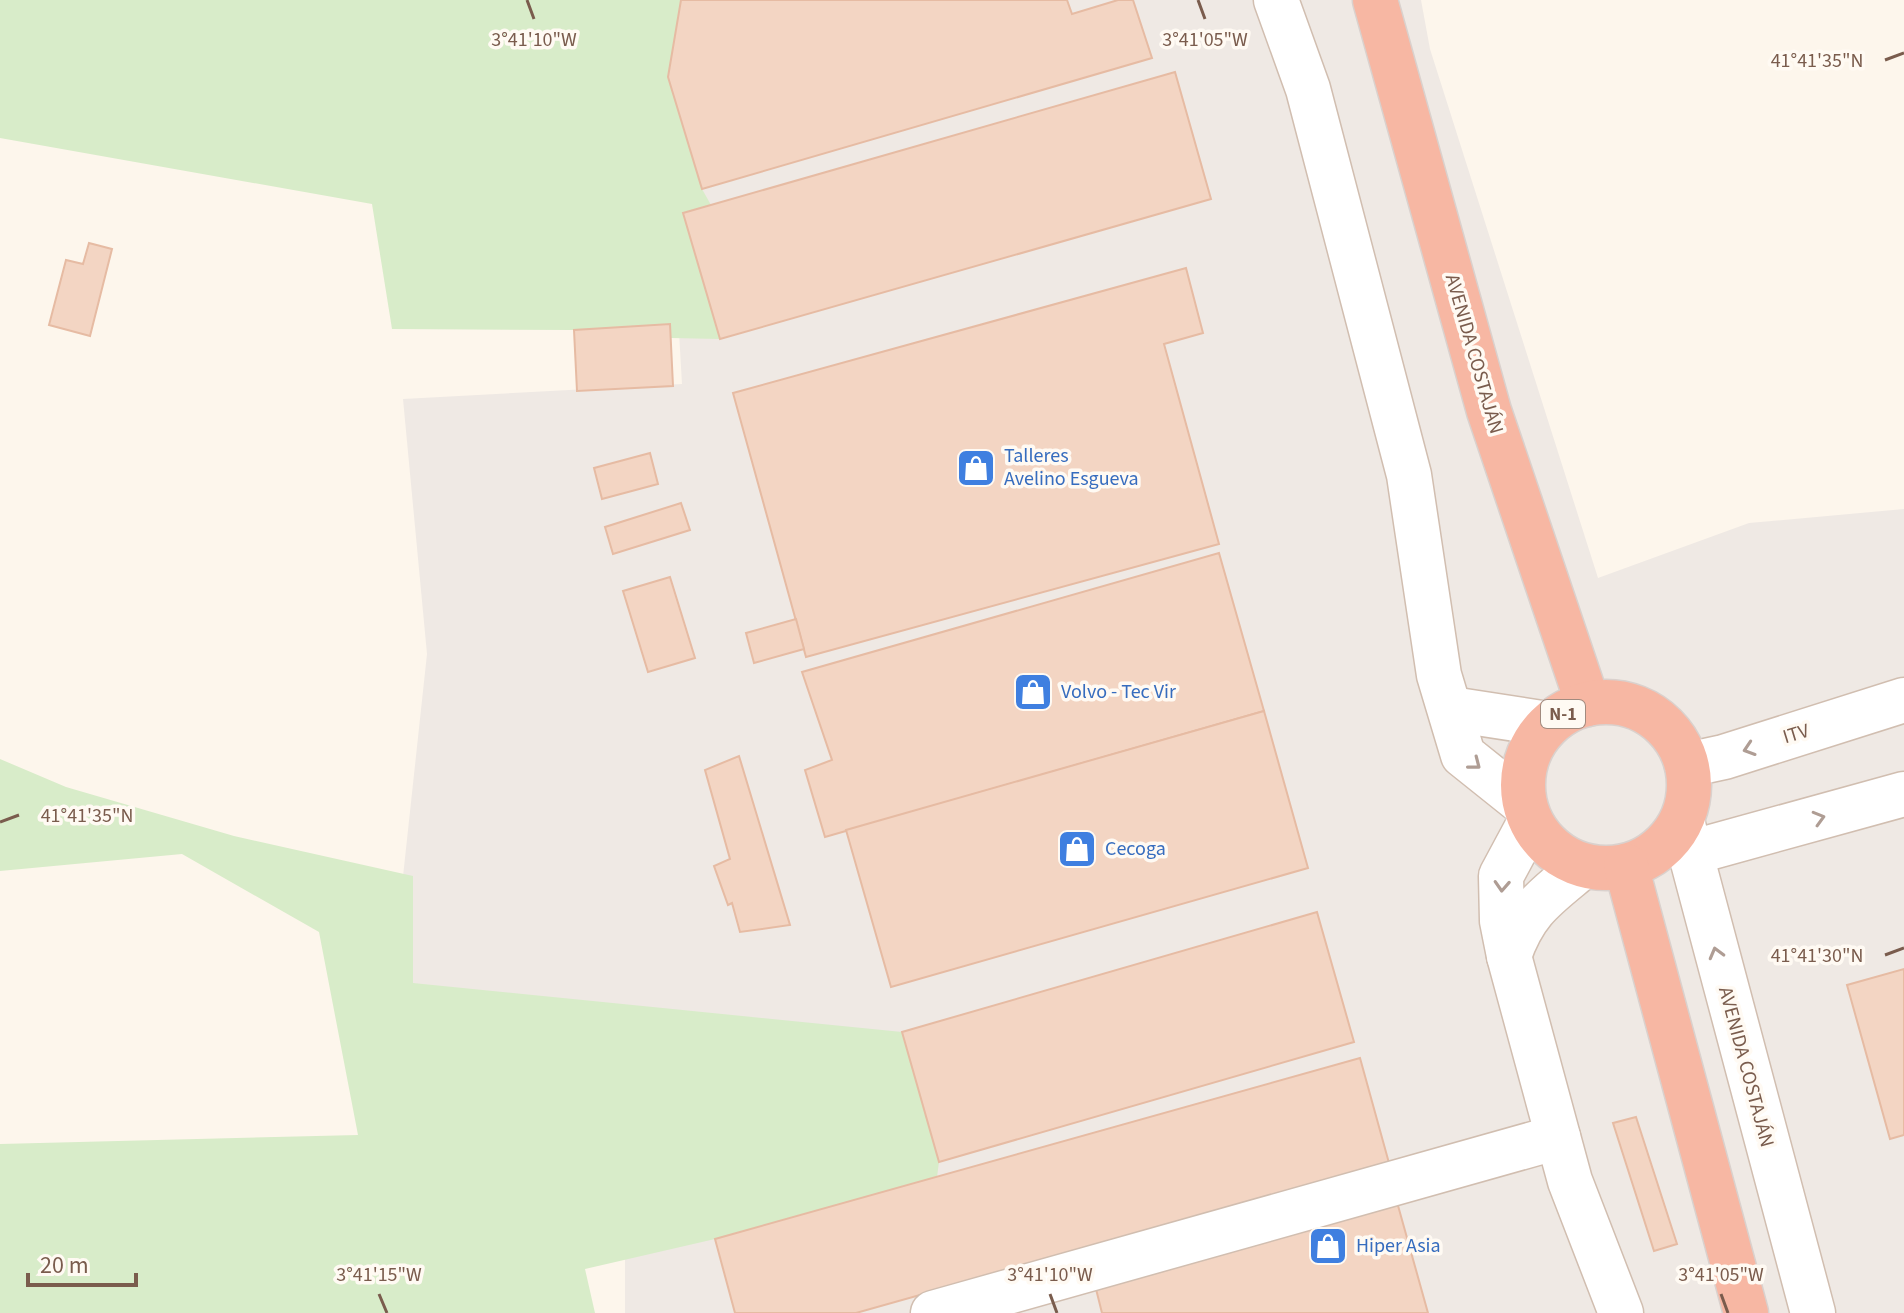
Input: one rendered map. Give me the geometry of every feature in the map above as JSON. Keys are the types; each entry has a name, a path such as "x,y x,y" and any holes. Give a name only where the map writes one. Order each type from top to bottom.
{"highway":[{"name":"AVENIDA COSTAJÁN","path":"1375,0 1489,411 1588,704"},
{"name":"N-1","path":"1527,812 1522,775 1531,747 1548,724 1567,711 1588,704 1621,703 1643,710 1671,733 1687,765"},
{"path":"1527,812 1543,841 1561,856 1583,866 1604,869 1626,866 1649,857 1668,841 1686,837 1687,765"},
{"path":"1626,866 1746,1313"}],"street":[{"path":"1276,0 1308,89 1409,475 1439,675 1463,755 1527,812 1501,876 1502,921 1570,1181 1621,1313"},
{"name":"ITV","path":"1687,765 1724,757 1904,700"},
{"path":"1451,709 1548,724"},
{"path":"1686,837 1904,794"},
{"name":"AVENIDA COSTAJÁN","path":"1686,837 1813,1313"},
{"path":"1509,956 1518,929 1533,908 1583,866"},
{"path":"933,1313 1558,1137"}],"shaded area":[{"path":"660,0 1421,0 1430,49 1598,578 1749,523 1904,509 1904,1313 625,1313 625,1031 390,997 427,654 403,399 682,384"}],"green space":[{"path":"0,0 681,0 668,77 702,189 711,205 684,213 720,339 671,338 669,324 574,330 392,329 372,204 0,138"},
{"path":"0,759 66,787 234,836 413,876 413,983 902,1032 939,1162 937,1177 715,1239 585,1269 595,1313 0,1313 0,1144 358,1135 319,932 182,854 0,871"}],"building":[{"path":"681,0 1067,0 1072,14 1118,0 1133,0 1152,58 702,189 668,77"},
{"path":"1175,72 1211,199 720,339 683,213"},
{"path":"89,243 112,249 90,336 49,325 66,260 83,264"},
{"name":"Talleres Avelino Esgueva","path":"1186,268 1203,333 1164,344 1219,544 806,657 733,393"},
{"path":"670,324 673,386 577,391 574,330"},
{"path":"650,453 658,484 602,499 594,468"},
{"path":"681,503 690,530 613,554 605,527"},
{"name":"Volvo - Tec Vir","path":"1219,553 1264,711 825,837 805,770 832,760 802,672"},
{"path":"670,577 695,658 648,672 623,591"},
{"path":"796,619 804,649 754,663 746,633"},
{"name":"Cecoga","path":"1264,711 1308,868 891,987 846,830"},
{"path":"739,756 790,925 740,932 732,903 728,905 714,866 730,859 705,770"},
{"path":"1317,912 1354,1042 939,1162 902,1032"},
{"path":"1904,969 1904,1135 1890,1139 1847,985"},
{"path":"1360,1058 1389,1163 856,1313 735,1313 715,1239"},
{"path":"1636,1117 1677,1244 1654,1251 1613,1123"},
{"name":"Hiper Asia","path":"1397,1202 1428,1313 1102,1313 1096,1289"}],"place":[{"name":"Talleres Avelino Esgueva","path":"976,468"},
{"name":"Volvo - Tec Vir","path":"1033,692"},
{"name":"Cecoga","path":"1077,849"},
{"name":"Hiper Asia","path":"1328,1246"}]}
